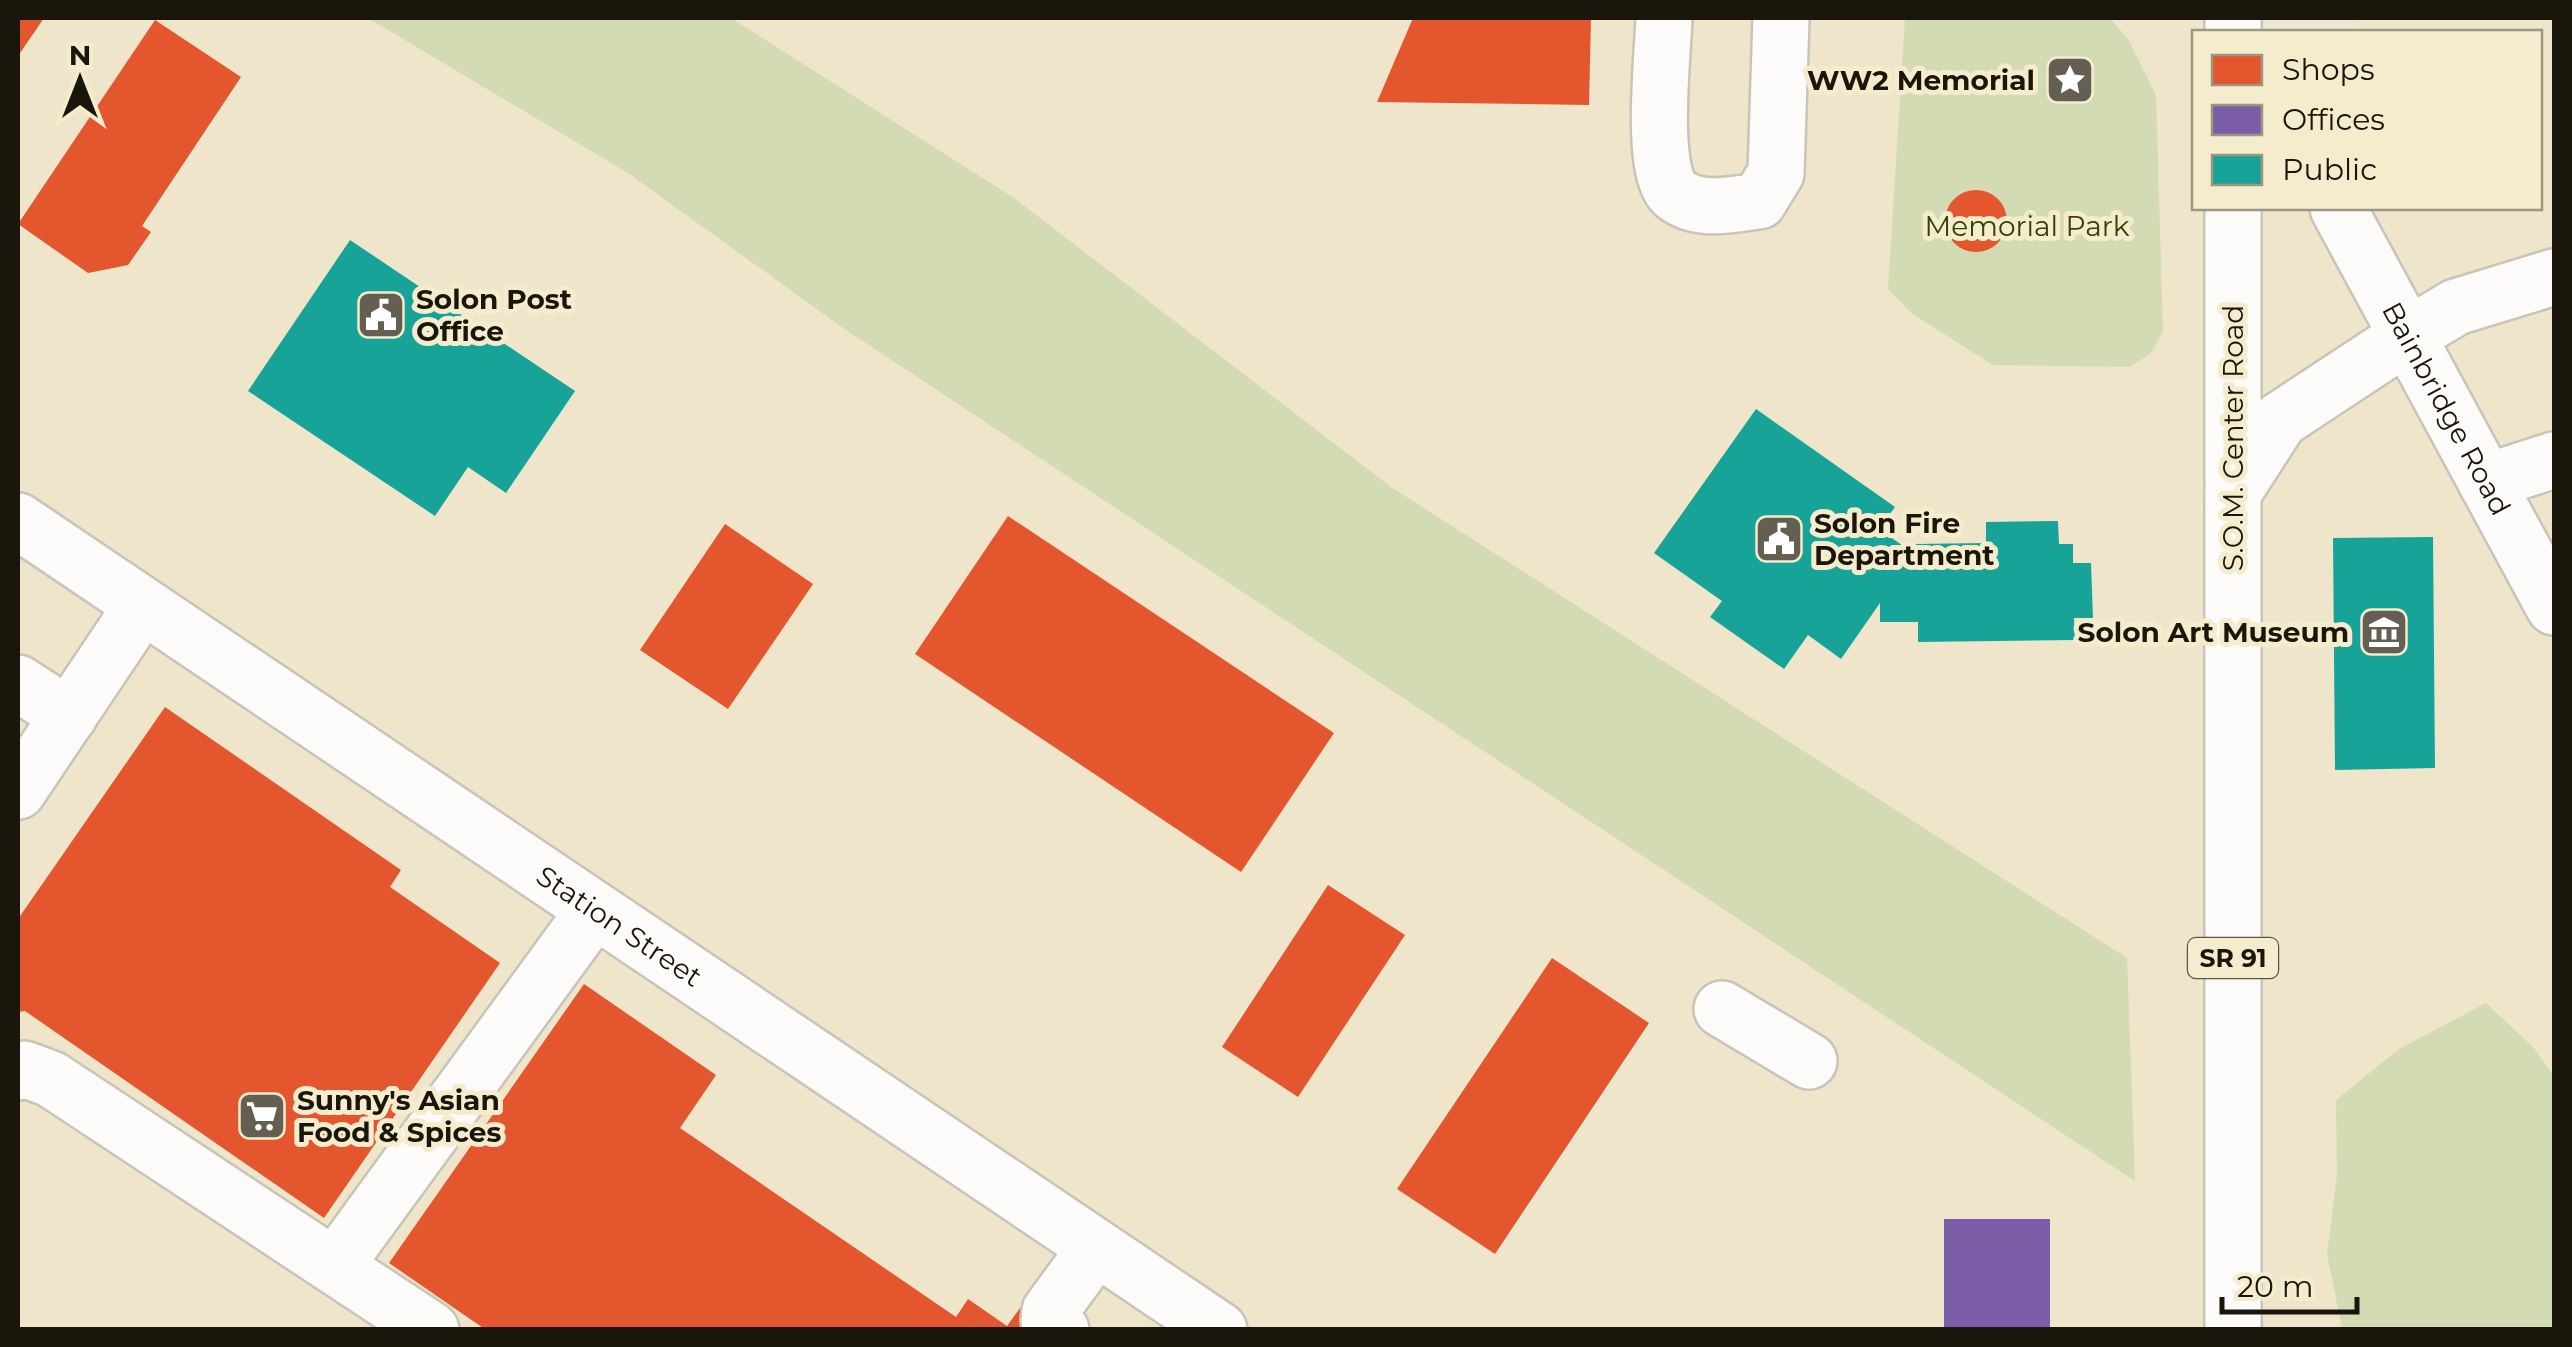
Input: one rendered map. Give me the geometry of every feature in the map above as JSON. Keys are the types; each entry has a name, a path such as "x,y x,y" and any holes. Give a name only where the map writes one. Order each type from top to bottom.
{"street":[{"path":"1664,18 1661,170 1676,194 1710,207 1759,201 1776,173 1781,18"},
{"name":"S.O.M. Center Road","path":"2233,210 2233,1330"},
{"name":"Bainbridge Road","path":"2339,210 2554,607"},
{"path":"2233,493 2280,420 2456,307 2554,277"},
{"path":"2486,482 2554,460"},
{"name":"Station Street","path":"18,522 1219,1330"},
{"path":"18,791 142,606"},
{"path":"18,683 69,716"},
{"path":"337,1264 594,912"},
{"path":"1722,1009 1810,1061"},
{"path":"18,1072 24,1069 51,1079 337,1264 431,1330"},
{"path":"1061,1330 1049,1321 1050,1312 1096,1248"}],"shaded area":[{"path":"18,18 2233,18 2233,30 2192,30 2192,210 2542,210 2542,30 2358,30 2358,18 2554,18 2554,548 2528,556 2554,607 2554,1329 18,1329"}],"green space":[{"path":"368,18 731,18 1014,198 1391,487 2127,958 2135,1181 843,328 628,173"},
{"name":"Memorial Park","path":"1905,18 2110,18 2128,39 2156,95 2163,332 2150,354 2130,367 1993,365 1911,313 1888,289"},
{"path":"2486,1003 2534,1048 2554,1076 2554,1329 2342,1329 2327,1254 2337,1175 2336,1100 2399,1049"}],"building: Shops":[{"path":"18,18 44,18 18,56"},
{"path":"1413,18 1591,18 1589,105 1377,102"},
{"path":"155,20 241,77 142,226 151,232 128,265 88,273 18,224"},
{"path":"1976,190 1998,199 2007,221 1998,243 1976,252 1954,243 1945,221 1954,199"},
{"path":"1008,516 1334,733 1241,872 915,654"},
{"path":"725,524 813,584 728,709 640,650"},
{"path":"165,707 401,870 390,887 500,963 324,1218 25,1011 18,1012 18,919"},
{"path":"1328,885 1405,935 1298,1097 1222,1047"},
{"path":"1552,958 1649,1023 1495,1254 1397,1189"},
{"path":"584,984 716,1075 680,1128 956,1317 968,1299 1007,1326 1020,1308 1052,1330 486,1330 389,1263"}],"building: Offices":[{"path":"1944,1219 2050,1219 2050,1330 1944,1330"}],"building: Public":[{"name":"Solon Post Office","path":"350,240 575,391 506,493 468,467 435,516 248,391"},
{"name":"Solon Fire Department","path":"1756,409 1895,507 1879,529 1916,555 1916,544 1986,543 1986,522 2058,521 2059,544 2073,544 2073,563 2091,563 2093,618 2074,618 2075,640 1918,642 1918,622 1880,622 1880,603 1841,659 1808,635 1784,669 1710,617 1722,601 1654,553"},
{"name":"Solon Art Museum","path":"2433,537 2435,768 2335,770 2333,538"}],"place":[{"name":"WW2 Memorial","path":"2070,80"},
{"name":"Solon Post Office","path":"381,315"},
{"name":"Solon Fire Department","path":"1779,539"},
{"name":"Solon Art Museum","path":"2384,632"},
{"name":"Sunny's Asian Food & Spices","path":"262,1116"}]}
